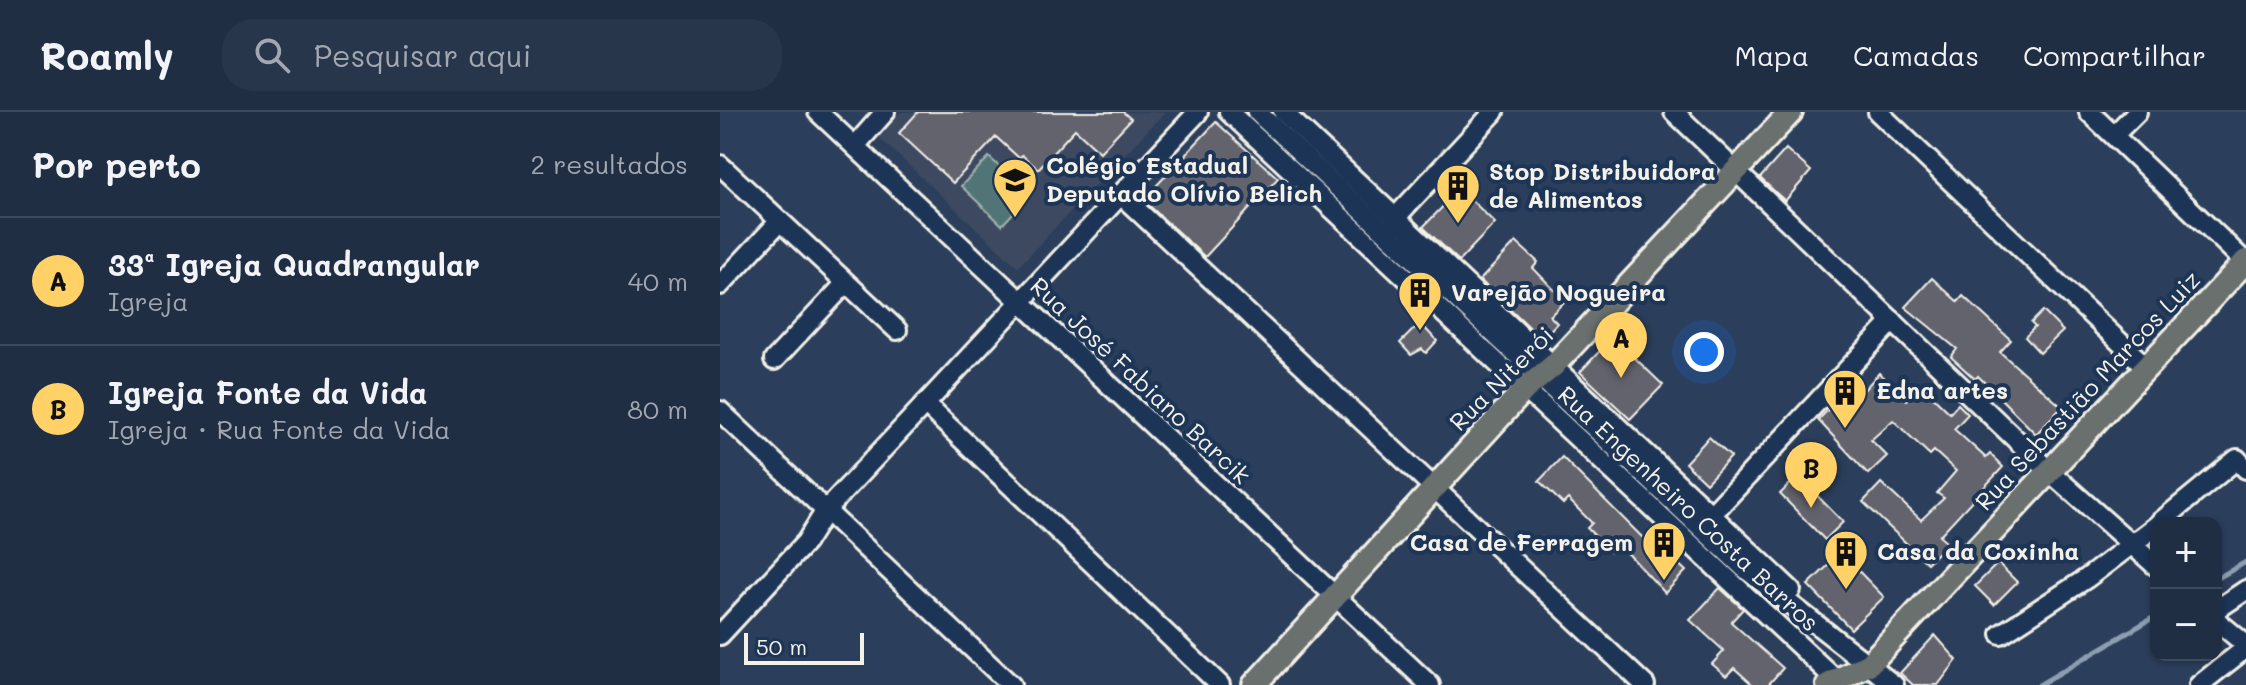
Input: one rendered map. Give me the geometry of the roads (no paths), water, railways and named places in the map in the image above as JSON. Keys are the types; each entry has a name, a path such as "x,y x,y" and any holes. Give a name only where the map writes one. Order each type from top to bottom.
{"main road":[{"name":"Rua Niterói","path":"1254,685 1434,488 1791,112"},
{"name":"Rua Sebastião Marcos Luiz","path":"1832,682 1869,664 2246,262"}],"street":[{"name":"Rua José Fabiano Barcik","path":"818,112 1430,685"},
{"path":"855,146 885,112"},
{"path":"720,635 806,542 826,510 1198,112"},
{"name":"Rua Engenheiro Costa Barros","path":"1229,112 1539,377 1711,515 1869,664"},
{"path":"1257,112 1743,567 1894,685"},
{"name":"Rua Engenheiro Costa Barros","path":"1283,112 1395,218 1539,377 1832,682"},
{"path":"1395,218 1494,112"},
{"path":"1674,112 2049,471 2150,561"},
{"path":"1878,112 2146,367"},
{"path":"2089,112 2246,262"},
{"path":"2114,135 2137,112"},
{"path":"720,165 897,330"},
{"path":"1121,195 1645,685"},
{"path":"720,285 780,221"},
{"path":"774,360 846,283"},
{"path":"1711,515 1893,321"},
{"path":"925,404 1220,685"},
{"path":"720,411 1011,685"},
{"path":"2167,517 2237,459 2246,469"},
{"path":"2001,634 2150,530"},
{"path":"1743,567 1832,682"},
{"path":"2222,606 2246,590"},
{"path":"2199,685 2246,646 2222,625"}],"waterway":[{"path":"2222,576 2246,562"},
{"path":"2039,685 2150,620"}],"place":[{"name":"Colégio Estadual Deputado Olívio Belich","path":"1015,219"},
{"name":"Stop Distribuidora de Alimentos","path":"1458,225"},
{"name":"Varejão Nogueira","path":"1420,332"},
{"name":"33ª Igreja Quadrangular","path":"1621,378"},
{"name":"Edna artes","path":"1845,430"},
{"name":"Igreja Fonte da Vida","path":"1811,508"},
{"name":"Casa de Ferragem","path":"1664,582"},
{"name":"Casa da Coxinha","path":"1846,591"}]}
